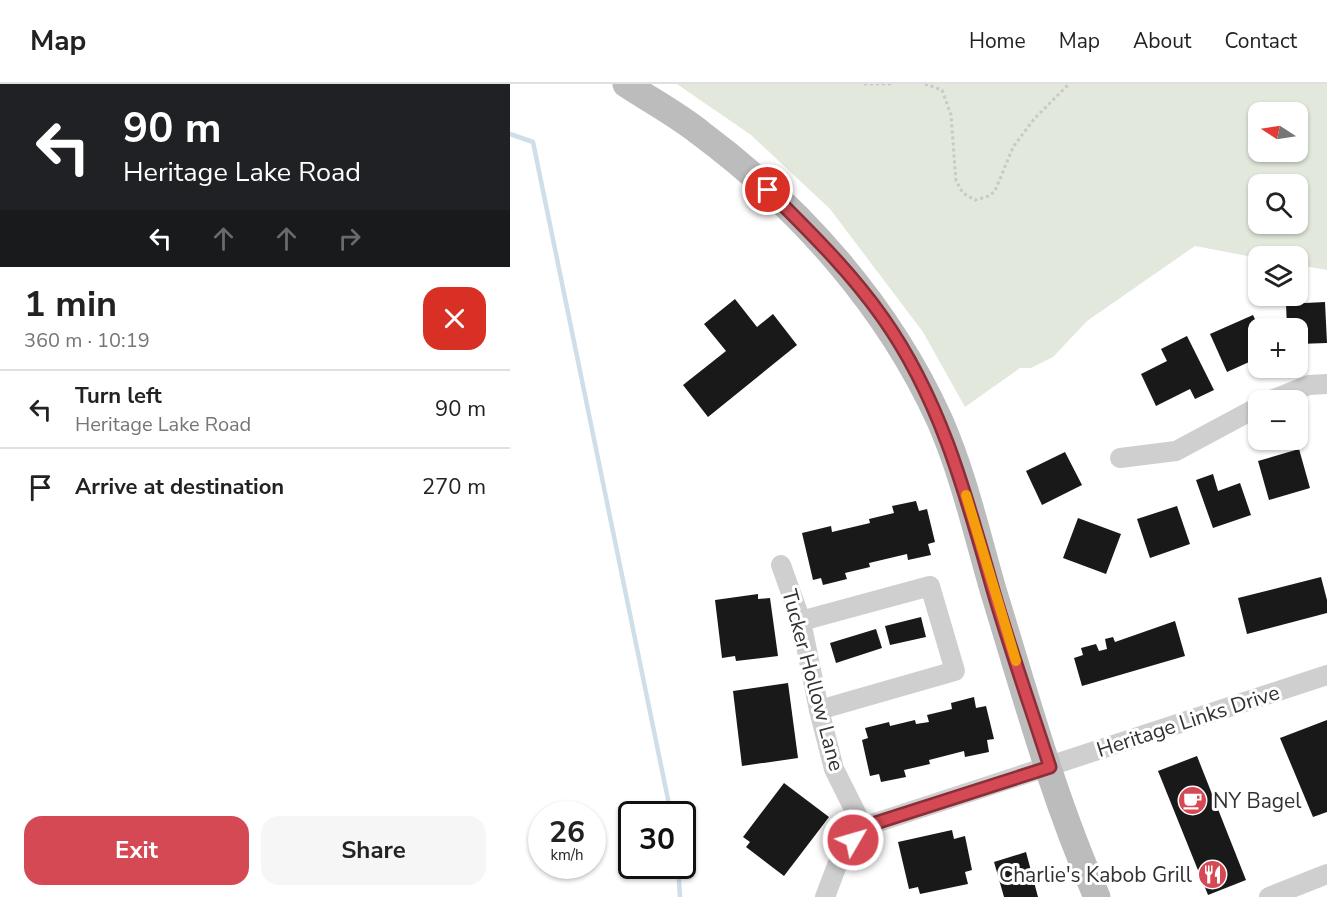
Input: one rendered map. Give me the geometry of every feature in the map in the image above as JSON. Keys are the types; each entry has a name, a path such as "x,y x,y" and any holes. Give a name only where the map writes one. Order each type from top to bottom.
{"main road":[{"path":"626,84 697,130 768,190 856,282 889,327 911,363 944,433 964,488 994,593 1050,767 1079,856 1097,897"}],"street":[{"path":"1294,390 1327,384"},
{"path":"1120,458 1176,451 1248,412"},
{"name":"Tucker Hollow Lane","path":"781,565 801,621 819,710 834,769 863,827"},
{"path":"801,621 930,586 955,671 819,710"},
{"name":"Heritage Links Drive","path":"863,827 1327,675"},
{"path":"825,897 839,860 863,827"},
{"path":"1269,897 1327,874"}],"path":[{"path":"864,84 892,84"},
{"path":"925,84 942,90 951,115 956,181 963,193 975,200 989,196 994,191 1013,147 1034,119 1068,84"}],"shaded area":[{"path":"677,84 1327,84 1327,270 1308,267 1308,246 1248,246 1248,256 1195,246 1087,321 1053,357 1031,368 1020,368 965,407 923,332 830,209 751,135"}],"building":[{"path":"735,299 757,327 773,314 797,345 708,417 683,385 726,351 704,324"},
{"path":"1325,302 1327,343 1308,344 1308,318 1287,318 1286,306 1308,306 1308,303"},
{"path":"1253,315 1254,318 1248,318 1248,363 1227,372 1210,334"},
{"path":"1187,336 1214,390 1195,399 1190,389 1156,406 1141,374 1167,361 1161,349"},
{"path":"1299,450 1310,488 1269,500 1258,461"},
{"path":"1065,452 1082,485 1042,505 1026,471"},
{"path":"1213,474 1218,491 1240,483 1251,515 1213,528 1196,480"},
{"path":"916,501 919,511 927,509 935,542 928,544 931,555 908,560 907,554 869,563 870,567 845,573 847,579 823,585 821,578 813,580 802,533 831,526 832,532 870,523 869,519 894,513 892,506"},
{"path":"1177,506 1190,544 1150,558 1137,519"},
{"path":"1078,518 1121,534 1106,574 1063,558"},
{"path":"1321,577 1327,600 1327,613 1247,634 1238,598"},
{"path":"758,594 758,599 770,598 778,656 736,661 735,656 722,658 715,600"},
{"path":"921,617 926,637 890,645 885,626"},
{"path":"1175,621 1185,656 1082,686 1074,658 1083,655 1081,648 1096,644 1099,651 1107,649 1105,639 1113,637 1115,642"},
{"path":"876,629 882,648 836,663 830,643"},
{"path":"788,683 798,758 742,766 733,691"},
{"path":"974,697 976,708 986,706 994,739 987,740 989,752 965,757 964,751 929,760 930,764 904,770 906,777 881,782 879,774 870,776 862,740 868,738 865,728 889,722 890,726 915,720 916,724 929,722 927,715 952,709 951,703"},
{"path":"1327,720 1327,812 1313,817 1280,738"},
{"path":"1197,756 1246,880 1208,895 1158,771"},
{"path":"784,783 829,817 784,876 746,847 750,842 743,837"},
{"path":"952,830 954,839 965,836 972,870 965,872 968,884 920,894 918,887 909,889 898,842"},
{"path":"1026,852 1038,897 1004,897 994,862"}],"waterway":[{"path":"510,134 533,142 668,801"},
{"path":"679,879 680,897"}],"slow traffic":[{"path":"966,495 1016,661"}],"place":[{"name":"NY Bagel","path":"1192,801"},
{"name":"Charlie's Kabob Grill","path":"1213,875"}],"route":[{"path":"768,190 856,282 884,320 911,363 940,422 964,488 994,593 1050,767 863,827 853,840"}]}
